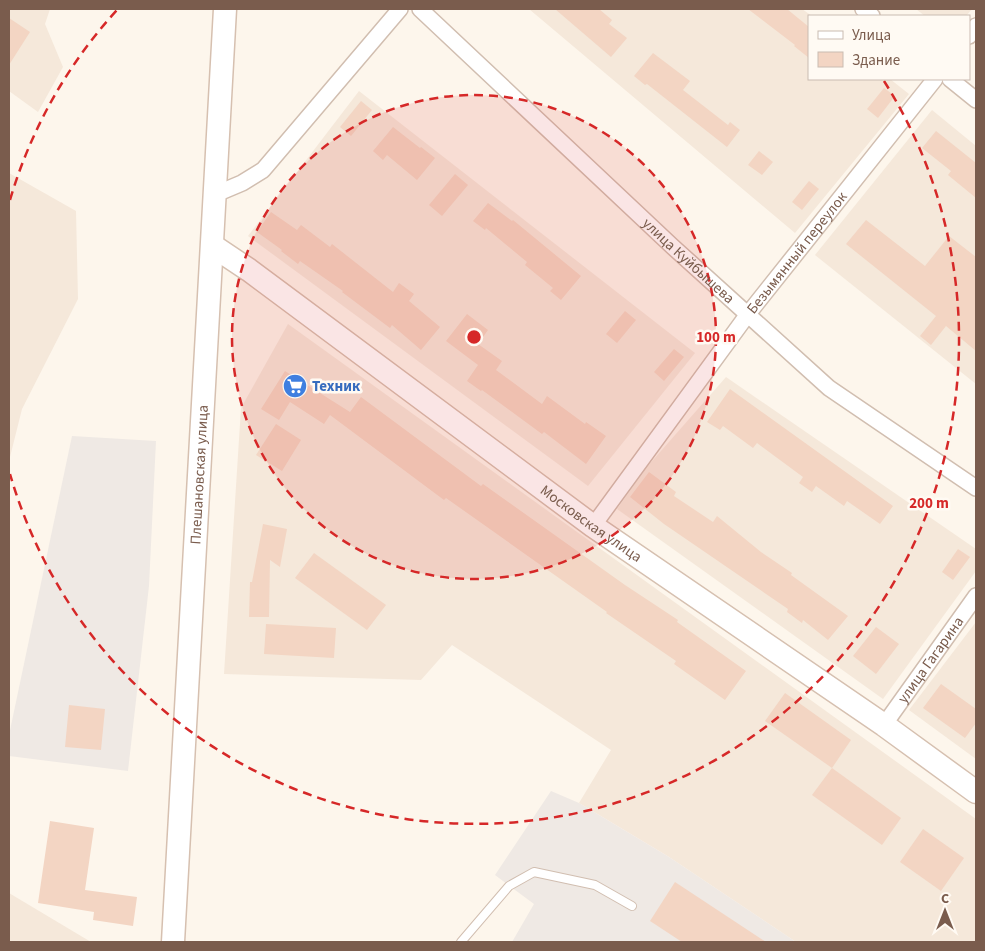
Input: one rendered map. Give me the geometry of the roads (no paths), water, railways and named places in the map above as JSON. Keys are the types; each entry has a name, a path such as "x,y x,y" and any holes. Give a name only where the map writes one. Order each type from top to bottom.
{"street":[{"name":"Плешановская улица","path":"173,942 225,9"},
{"path":"216,194 242,183 263,170 400,9"},
{"name":"улица Куйбышева","path":"420,9 673,247 829,388 976,488"},
{"name":"Безымянный переулок","path":"593,526 748,314 934,80"},
{"path":"951,80 976,100"},
{"name":"Московская улица","path":"213,246 249,270 593,526 884,725 976,792"},
{"name":"улица Гагарина","path":"884,725 976,596"}],"lane":[{"path":"461,942 509,886 534,872 595,885 632,906"}],"place":[{"name":"Техник","path":"295,386"}]}
